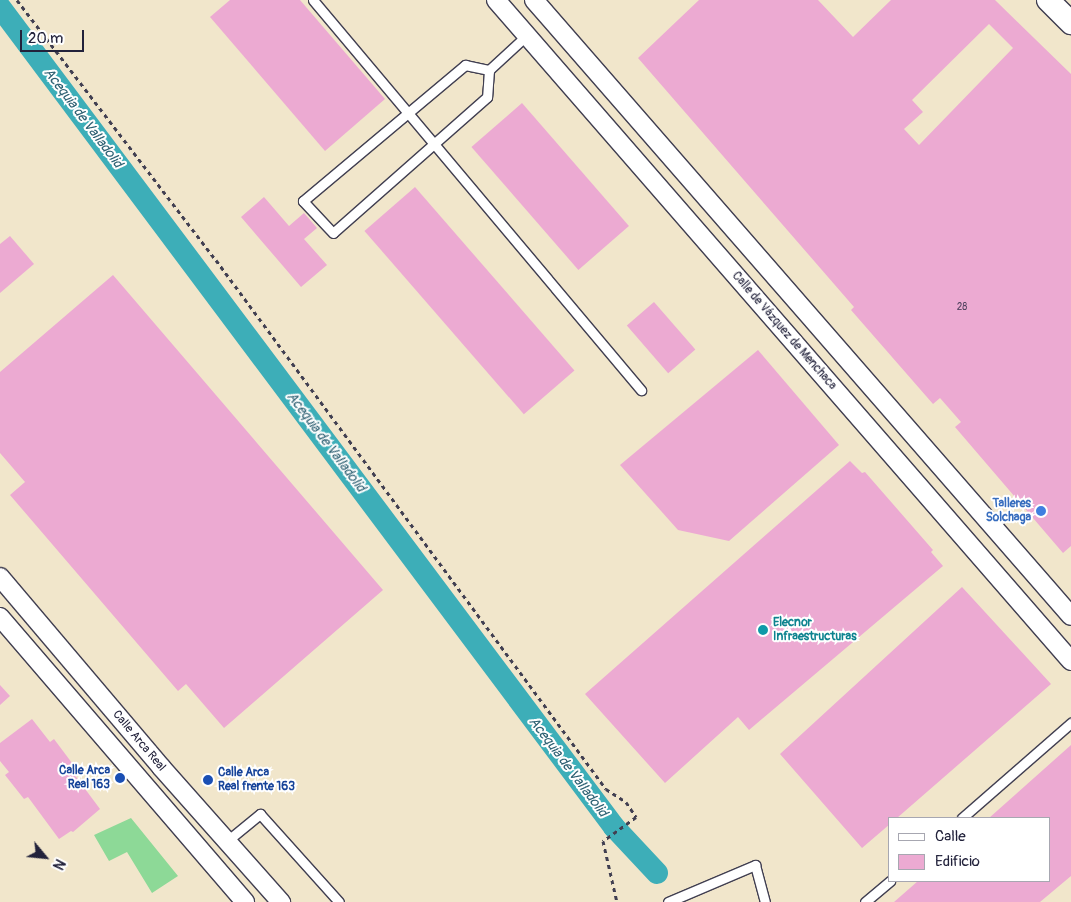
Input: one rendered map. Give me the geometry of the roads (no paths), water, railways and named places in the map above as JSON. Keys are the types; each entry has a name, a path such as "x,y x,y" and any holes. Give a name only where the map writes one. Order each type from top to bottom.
{"street":[{"name":"Calle de Vázquez de Menchaca","path":"496,0 1071,661"},
{"path":"534,0 1071,616"},
{"path":"1048,0 1071,23"},
{"name":"Calle Arca Real","path":"0,578 281,902"},
{"name":"Calle Arca Real","path":"0,616 245,902"}],"lane":[{"path":"314,0 641,390"},
{"path":"489,70 465,65 407,111 303,201 333,233 487,98 489,70 527,35"},
{"path":"963,817 1071,723"},
{"path":"227,840 260,814 339,902"},
{"path":"668,902 755,865 765,902"},
{"path":"865,902 888,882"}],"waterway":[{"name":"Acequia de Valladolid","path":"0,7 614,827 657,873"}],"place":[{"name":"Talleres Solchaga","path":"1041,511"},
{"name":"Elecnor Infraestructuras","path":"763,630"},
{"name":"Calle Arca Real 163","path":"120,778"},
{"name":"Calle Arca Real frente 163","path":"208,780"}]}
